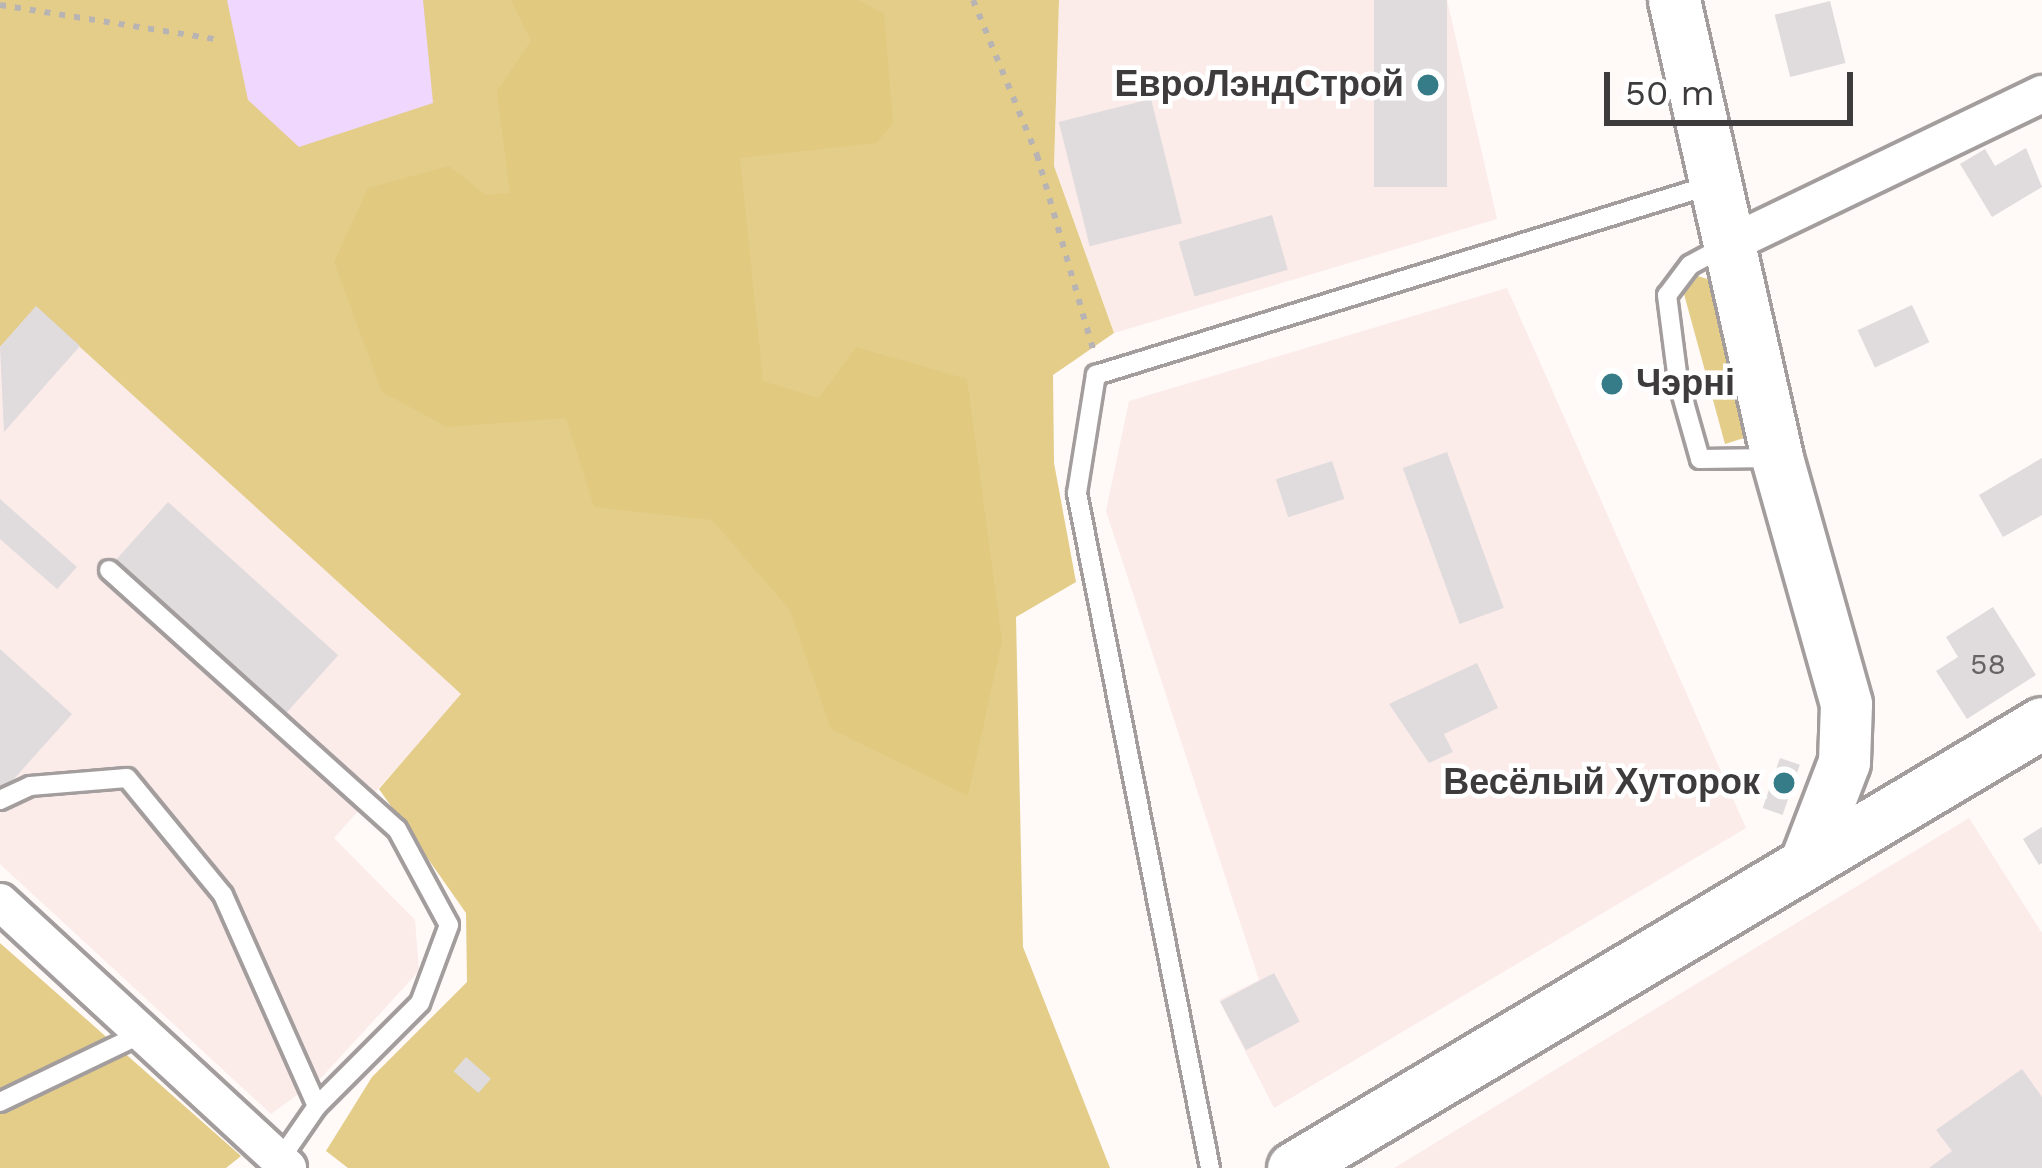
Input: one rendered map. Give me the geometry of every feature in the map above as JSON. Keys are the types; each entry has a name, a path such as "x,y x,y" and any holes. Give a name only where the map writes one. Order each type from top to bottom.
{"street":[{"path":"1673,0 1777,458 1846,704 1844,762 1806,861"},
{"path":"1730,244 2042,94"},
{"path":"1293,1168 2042,723"},
{"path":"0,902 283,1165"}],"lane":[{"path":"1210,1168 1077,493 1096,375 1716,183"},
{"path":"1730,244 1690,265 1667,295 1678,381 1700,460 1777,458"},
{"path":"109,570 397,829 449,925 420,1003 317,1106 283,1165"},
{"path":"0,800 30,786 128,778 223,895 317,1106"},
{"path":"0,1102 141,1034"}],"path":[{"path":"973,0 1037,154 1092,326 1096,375"},
{"path":"0,5 215,38"}],"shaded area":[{"path":"0,0 1059,0 1054,166 1114,333 1053,375 1054,463 1076,582 1016,617 1023,947 1110,1168 348,1168 326,1151 372,1077 467,982 466,913 379,789 461,694 36,307 0,347"},
{"path":"227,0 423,0 433,103 299,147 248,100"},
{"path":"511,0 859,0 884,14 893,124 876,143 740,158 763,381 819,398 856,347 967,379 1002,641 968,796 831,729 790,610 712,520 594,507 566,418 447,427 382,392 334,262 368,188 449,166 486,195 510,193 497,91 531,41"},
{"name":"ЕвроЛэндСтрой","path":"1059,0 1447,0 1497,219 1114,333 1054,166"},
{"path":"1698,276 1713,281 1747,437 1725,444 1684,294"},
{"path":"1507,288 1746,828 1274,1108 1219,1000 1259,980 1106,511 1129,401"},
{"path":"36,306 462,695 334,838 415,920 419,971 322,1077 271,1114 0,864 0,347"},
{"path":"1969,818 2042,933 2042,1168 1394,1168"},
{"path":"0,943 241,1156 226,1168 0,1168"}],"building":[{"name":"ЕвроЛэндСтрой","path":"1374,0 1447,0 1447,187 1374,187"},
{"path":"1830,1 1845,63 1790,77 1775,15"},
{"path":"1151,99 1182,223 1090,246 1059,122"},
{"path":"2026,148 2042,187 1992,217 1960,164 1985,149 1995,166"},
{"path":"1272,215 1288,270 1194,297 1179,242"},
{"path":"1912,305 1929,342 1875,368 1858,330"},
{"path":"36,306 80,346 4,432 0,347"},
{"path":"1447,452 1504,608 1460,624 1403,468"},
{"path":"2042,458 2042,515 2003,537 1979,495"},
{"path":"1332,461 1344,499 1288,517 1276,479"},
{"path":"0,499 77,567 57,589 0,539"},
{"path":"168,502 338,655 286,713 116,560"},
{"path":"1993,607 2036,675 1967,719 1936,671 1958,657 1946,637"},
{"path":"0,649 72,714 4,790 0,786"},
{"path":"1477,663 1498,708 1444,734 1453,752 1429,763 1389,704"},
{"path":"1780,758 1800,765 1783,815 1763,808"},
{"path":"2042,827 2042,863 2039,865 2023,839"},
{"path":"1274,973 1300,1022 1246,1050 1220,1002"},
{"path":"466,1057 491,1079 478,1093 454,1071"},
{"path":"2022,1069 2042,1097 2042,1168 1929,1168 1952,1151 1936,1130"}],"place":[{"name":"ЕвроЛэндСтрой","path":"1428,85"},
{"name":"Чэрні","path":"1612,384"},
{"name":"Весёлый Хуторок","path":"1784,783"}]}
